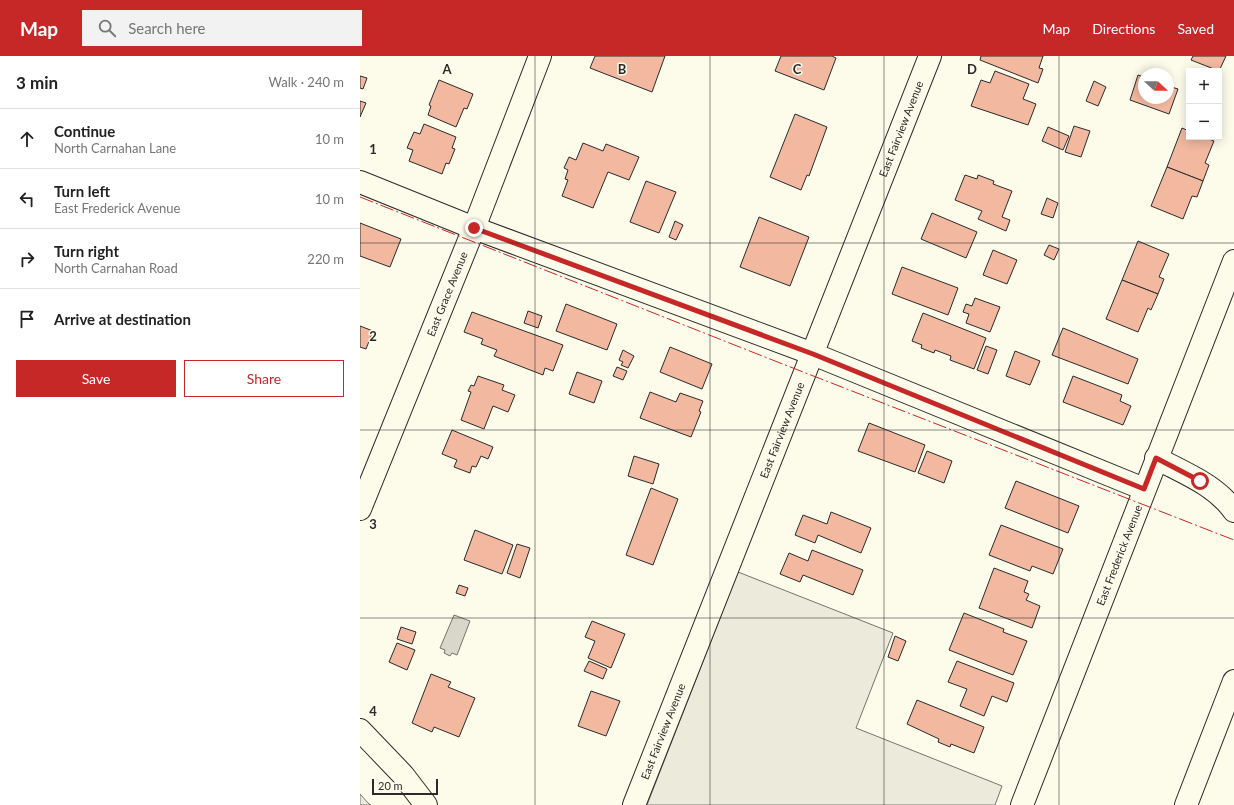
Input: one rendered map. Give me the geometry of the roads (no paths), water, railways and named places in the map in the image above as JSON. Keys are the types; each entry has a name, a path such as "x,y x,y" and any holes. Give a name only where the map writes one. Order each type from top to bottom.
{"street":[{"name":"East Grace Avenue","path":"360,509 474,228 540,56"},
{"name":"East Fairview Avenue","path":"634,805 930,56"},
{"path":"360,182 474,228 813,354 1144,489"},
{"name":"East Frederick Avenue","path":"1022,805 1234,261"},
{"path":"1156,458 1200,481 1225,498 1234,511"},
{"path":"1186,805 1234,682"},
{"path":"360,730 403,775 426,805"}]}
